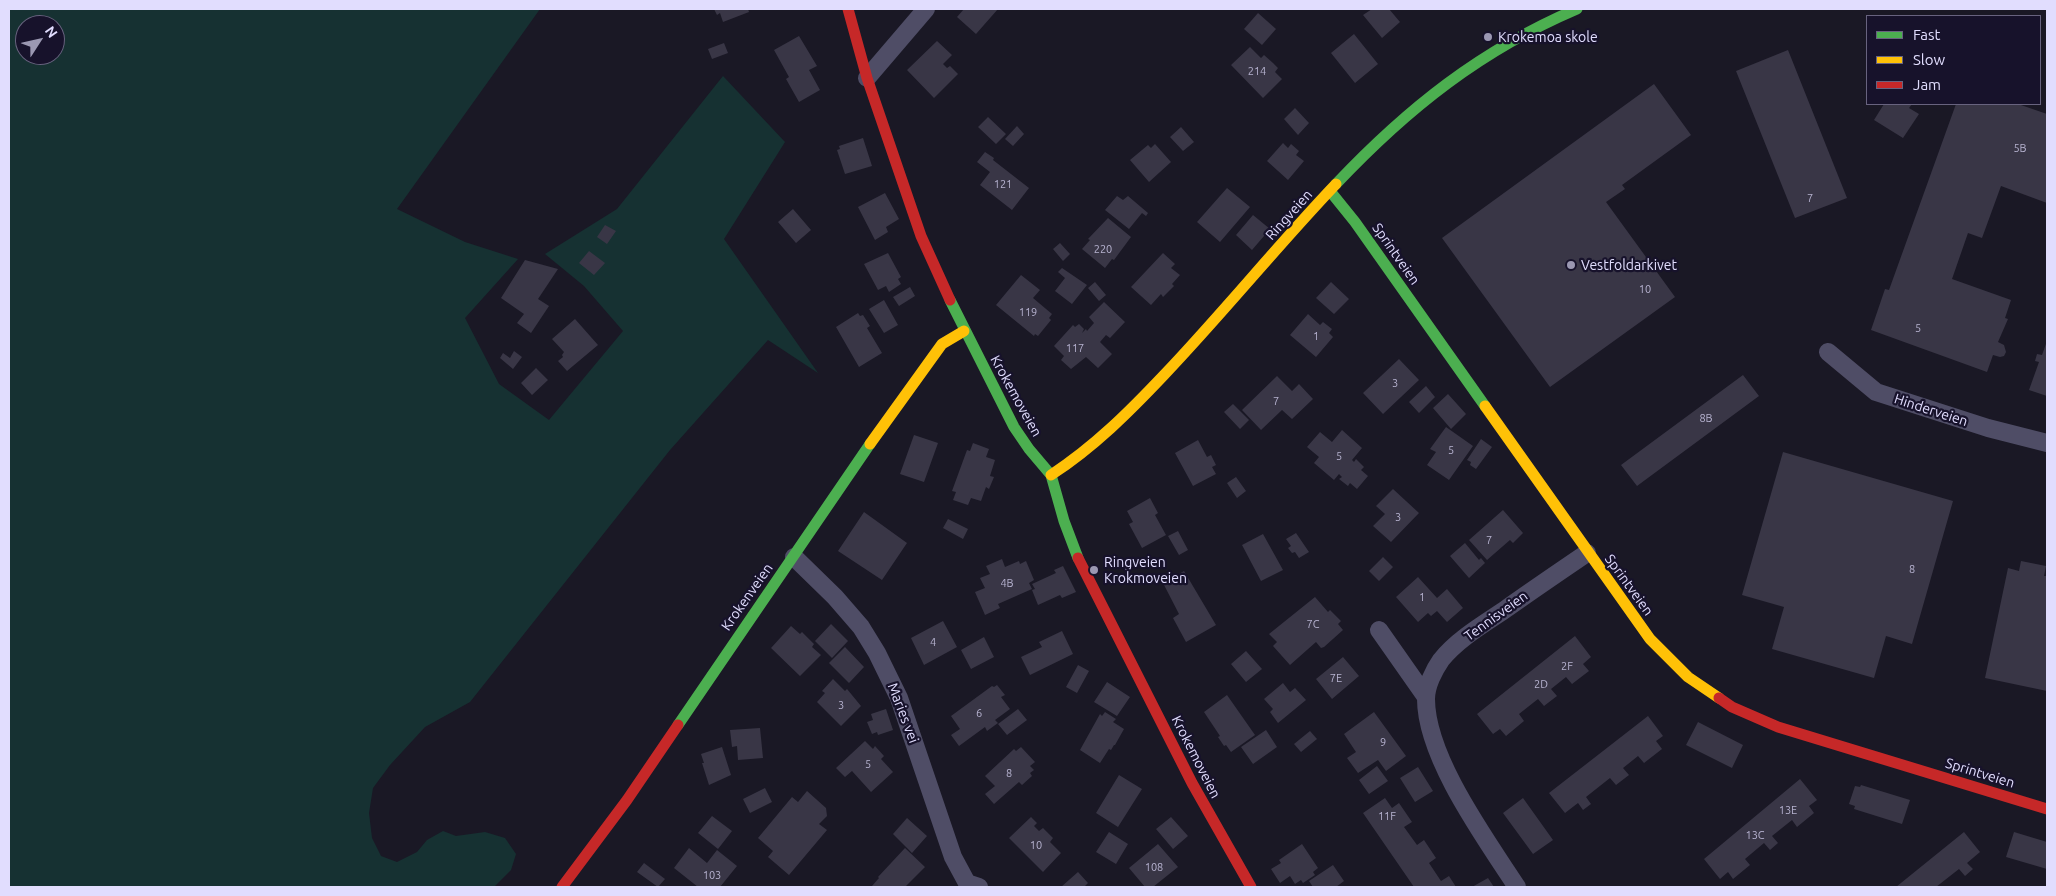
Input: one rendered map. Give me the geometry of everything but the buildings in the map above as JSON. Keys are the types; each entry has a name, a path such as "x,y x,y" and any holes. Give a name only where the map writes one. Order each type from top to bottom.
{"main road":[{"name":"Krokemoveien","path":"848,9 867,78 921,236 964,331 1014,427 1029,449 1051,475 1075,552 1192,783 1250,887"},
{"name":"Ringveien","path":"1051,475 1070,464 1100,440 1129,411 1380,139 1415,108 1500,47 1555,13 1577,9"},
{"name":"Sprintveien","path":"1330,191 1361,230 1587,553 1650,639 1688,677 1732,707 1778,727 2047,809"},
{"name":"Krokenveien","path":"562,887 627,800 870,444 942,344 964,331"}],"street":[{"path":"867,78 926,9"},
{"name":"Hinderveien","path":"1828,352 1876,392 1988,428 2047,443"},
{"name":"Tennisveien","path":"1517,887 1471,815 1438,755 1428,727 1426,697 1429,683 1441,660 1470,633 1587,553"},
{"name":"Maries vei","path":"794,557 835,597 862,627 877,653 899,698 953,857 970,886"},
{"path":"1379,630 1426,697"}],"green space":[{"path":"9,9 540,9 397,209 465,242 518,259 465,318 499,384 549,420 623,331 584,286 545,254 617,209 723,76 785,142 724,239 818,373 768,340 670,450 470,702 425,727 390,765 373,788 369,813 372,838 381,856 397,862 417,852 427,840 443,831 456,836 485,832 505,838 516,854 511,870 494,887 9,887"}],"traffic: fast":[{"path":"1336,184 1391,130 1448,83 1509,43 1577,9"},
{"path":"1330,191 1355,222 1485,406"},
{"path":"950,300 1014,427 1029,449 1051,475 1064,521 1078,558"},
{"path":"678,725 870,444"}],"traffic: slow":[{"path":"1051,475 1082,453 1138,402 1186,352 1336,184"},
{"path":"870,444 942,344 964,331"},
{"path":"1485,406 1650,639 1688,677 1719,698"}],"traffic: jam":[{"path":"848,9 867,78 921,236 950,300"},
{"path":"1078,558 1192,783 1251,887"},
{"path":"1719,698 1732,707 1778,727 2047,809"},
{"path":"562,887 627,800 678,725"}],"place":[{"name":"Krokemoa skole","path":"1488,37"},
{"name":"Vestfoldarkivet","path":"1571,265"},
{"name":"Ringveien Krokmoveien","path":"1094,570"}]}
